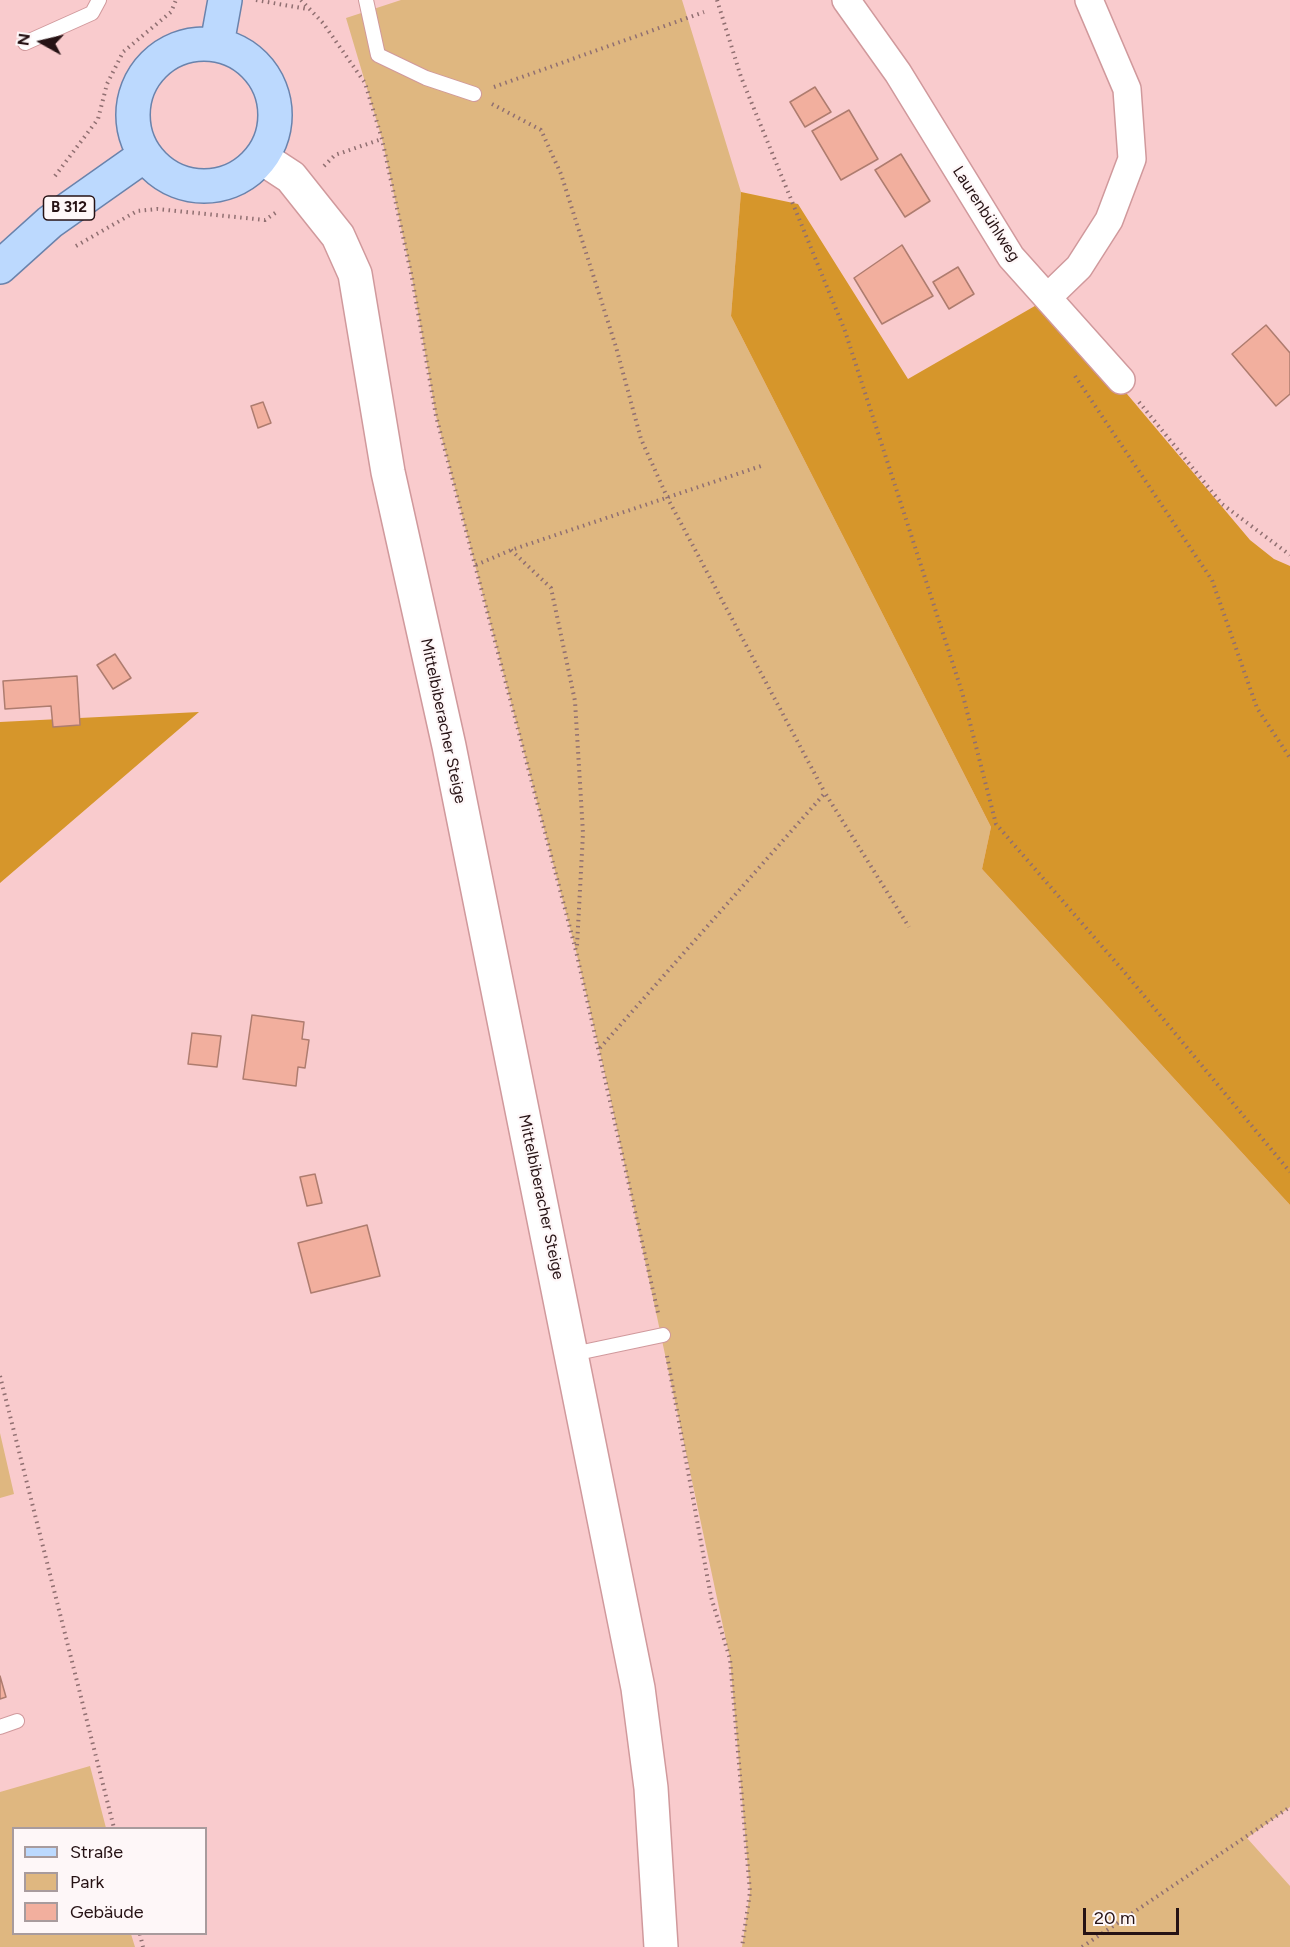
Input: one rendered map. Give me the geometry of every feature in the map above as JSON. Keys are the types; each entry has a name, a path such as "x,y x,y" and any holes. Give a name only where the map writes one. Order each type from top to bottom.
{"main road":[{"path":"217,44 225,0"},
{"path":"217,44 243,55 264,75 275,103 274,132 262,158 247,173 228,183 207,187 176,180 162,173 145,155 134,130 134,102 144,76 164,56 189,45 217,44"},
{"name":"B 312","path":"0,267 50,222 145,155"}],"street":[{"name":"Laurenbühlweg","path":"846,0 898,73 1011,257 1121,381"},
{"path":"1048,297 1078,267 1109,220 1132,159 1126,89 1089,0"},
{"name":"Mittelbiberacher Steige","path":"262,158 291,177 339,236 355,274 388,472 449,746 573,1354 638,1688 652,1799 661,1947"}],"lane":[{"path":"25,43 92,13 99,0"},
{"path":"366,0 378,55 426,78 474,94"},
{"path":"573,1354 663,1335"},
{"path":"0,1727 17,1721"}],"path":[{"path":"52,180 98,119 107,84 123,52 171,12 176,0"},
{"path":"255,0 307,9"},
{"path":"301,0 307,9 323,23 365,83 382,139 412,278 436,416 600,1049 663,1335 711,1597 730,1659 750,1892 742,1947"},
{"path":"717,0 741,77 845,330 962,692 996,824 1126,974 1290,1172"},
{"path":"474,94 704,12"},
{"path":"474,94 541,130 561,174 616,347 641,440 668,499 825,793 909,927"},
{"path":"73,248 137,211 157,209 208,214"},
{"path":"1070,369 1212,580 1257,708 1290,758"},
{"path":"1121,381 1222,504 1290,555"},
{"path":"476,565 511,550 761,466"},
{"path":"511,550 551,588 575,701 583,833 576,951"},
{"path":"600,1049 825,793"},
{"path":"0,1376 114,1827"},
{"path":"1082,1947 1290,1807"}],"green space":[{"path":"401,0 682,0 741,192 731,316 991,827 982,869 1290,1205 1290,1807 1247,1838 1290,1886 1290,1947 742,1947 750,1892 730,1659 609,1092 576,951 436,416 412,278 382,139 346,18"},
{"path":"0,1433 14,1494 0,1498"},
{"path":"90,1766 106,1827 12,1827 12,1935 131,1935 135,1947 0,1947 0,1792"}],"shaded area":[{"path":"741,192 798,204 908,379 1047,299 1250,540 1274,559 1290,566 1290,1205 982,869 991,827 731,316"},
{"path":"199,712 0,883 0,722"}],"building":[{"path":"815,87 831,112 805,127 790,102"},
{"path":"849,110 878,159 841,180 812,131"},
{"path":"901,154 930,201 905,217 875,170"},
{"path":"902,245 933,296 882,324 854,278"},
{"path":"958,267 974,294 949,309 933,282"},
{"path":"1266,325 1290,353 1290,394 1276,406 1232,354"},
{"path":"263,402 271,423 258,428 251,406"},
{"path":"115,654 131,678 113,689 97,665"},
{"path":"77,676 80,725 53,727 51,706 5,709 3,681"},
{"path":"252,1015 304,1022 302,1039 309,1040 305,1068 298,1067 296,1086 243,1079"},
{"path":"192,1033 221,1036 217,1067 188,1064"},
{"path":"315,1174 322,1203 307,1206 300,1177"},
{"path":"367,1225 380,1276 311,1293 298,1243"},
{"path":"0,1676 6,1697 0,1699"}]}
